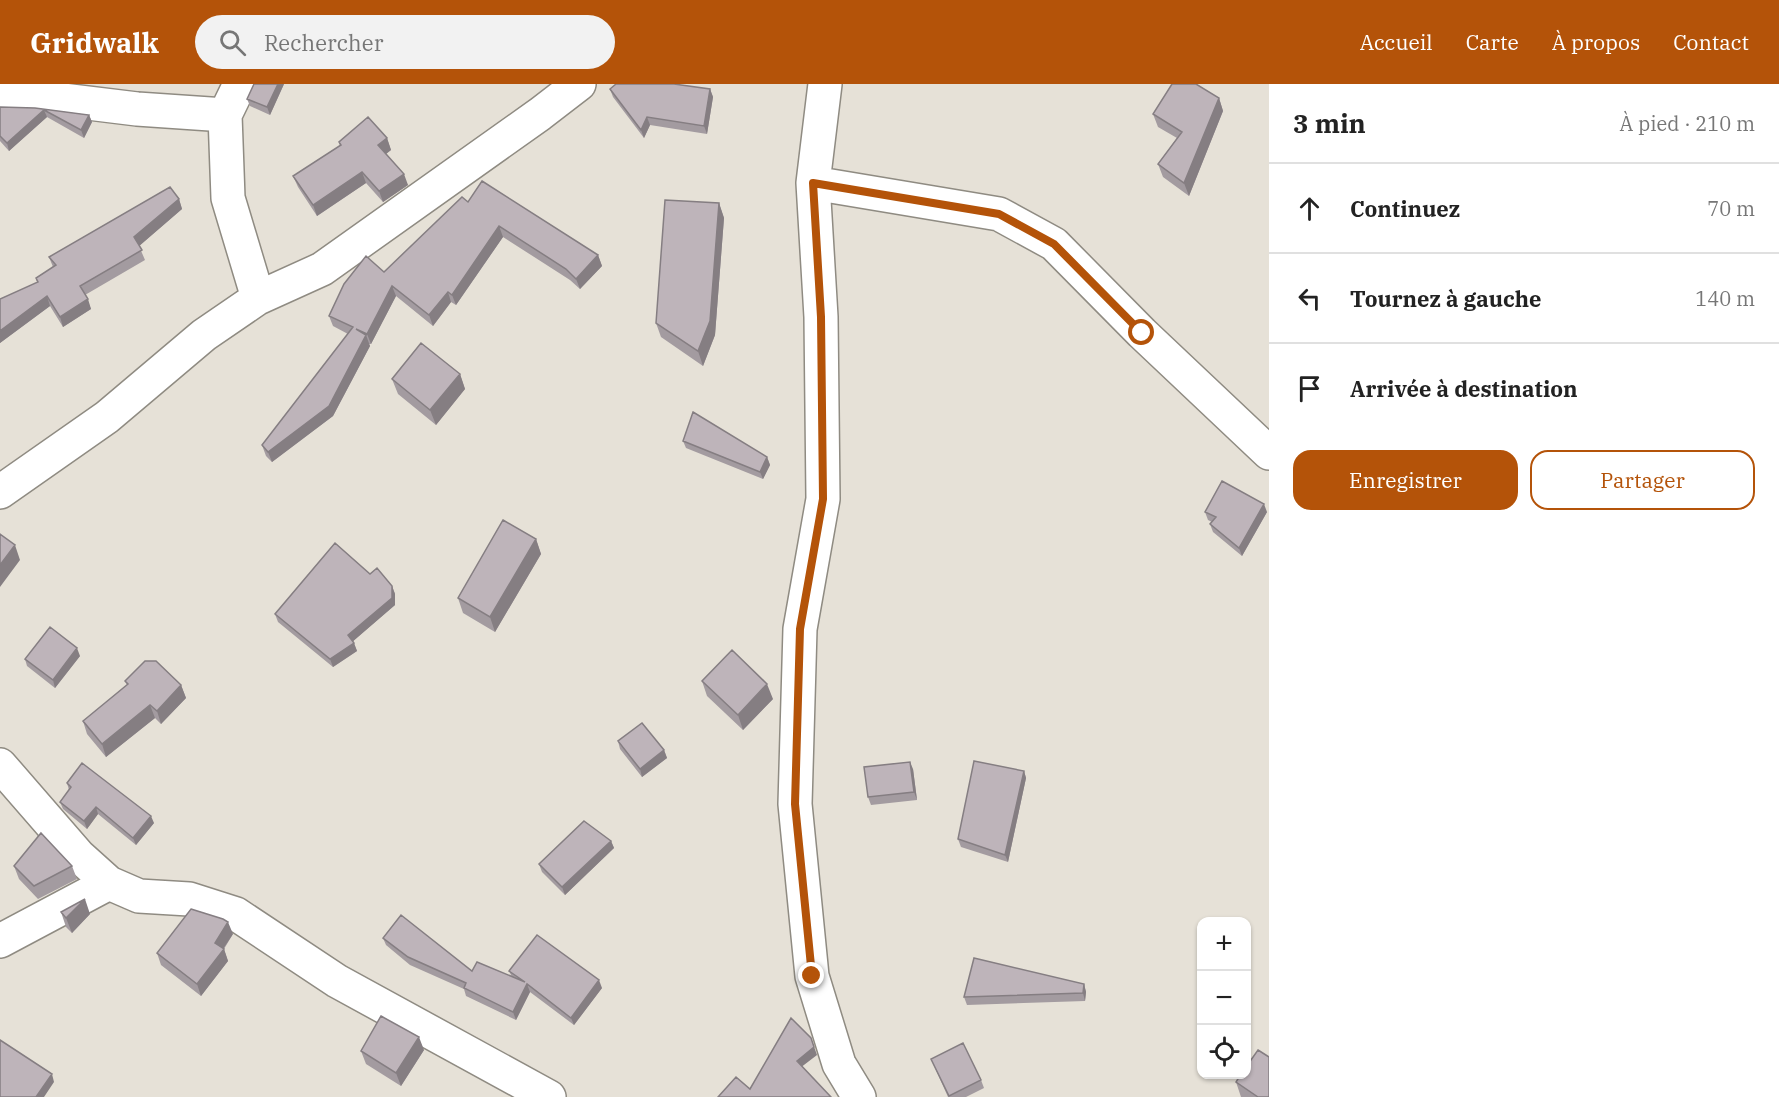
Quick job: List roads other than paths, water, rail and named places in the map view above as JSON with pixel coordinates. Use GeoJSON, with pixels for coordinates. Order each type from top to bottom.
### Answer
{"type":"FeatureCollection","features":[{"type":"Feature","properties":{"kind":"street"},"geometry":{"type":"LineString","coordinates":[[240,84],[225,116],[228,198],[258,298]]}},
{"type":"Feature","properties":{"kind":"street"},"geometry":{"type":"LineString","coordinates":[[0,492],[107,417],[204,336],[258,298],[322,269],[579,84]]}},
{"type":"Feature","properties":{"kind":"street"},"geometry":{"type":"LineString","coordinates":[[825,84],[813,183],[821,317],[823,499],[800,629],[795,804],[812,976],[839,1064],[859,1097]]}},
{"type":"Feature","properties":{"kind":"street"},"geometry":{"type":"LineString","coordinates":[[0,97],[39,97],[137,109],[225,116]]}},
{"type":"Feature","properties":{"kind":"street"},"geometry":{"type":"LineString","coordinates":[[813,183],[999,214],[1054,244],[1142,333],[1269,453]]}},
{"type":"Feature","properties":{"kind":"street"},"geometry":{"type":"LineString","coordinates":[[0,765],[79,856],[109,883],[139,896],[189,899],[236,914],[337,981],[549,1097]]}},
{"type":"Feature","properties":{"kind":"street"},"geometry":{"type":"LineString","coordinates":[[0,941],[109,883]]}}]}
